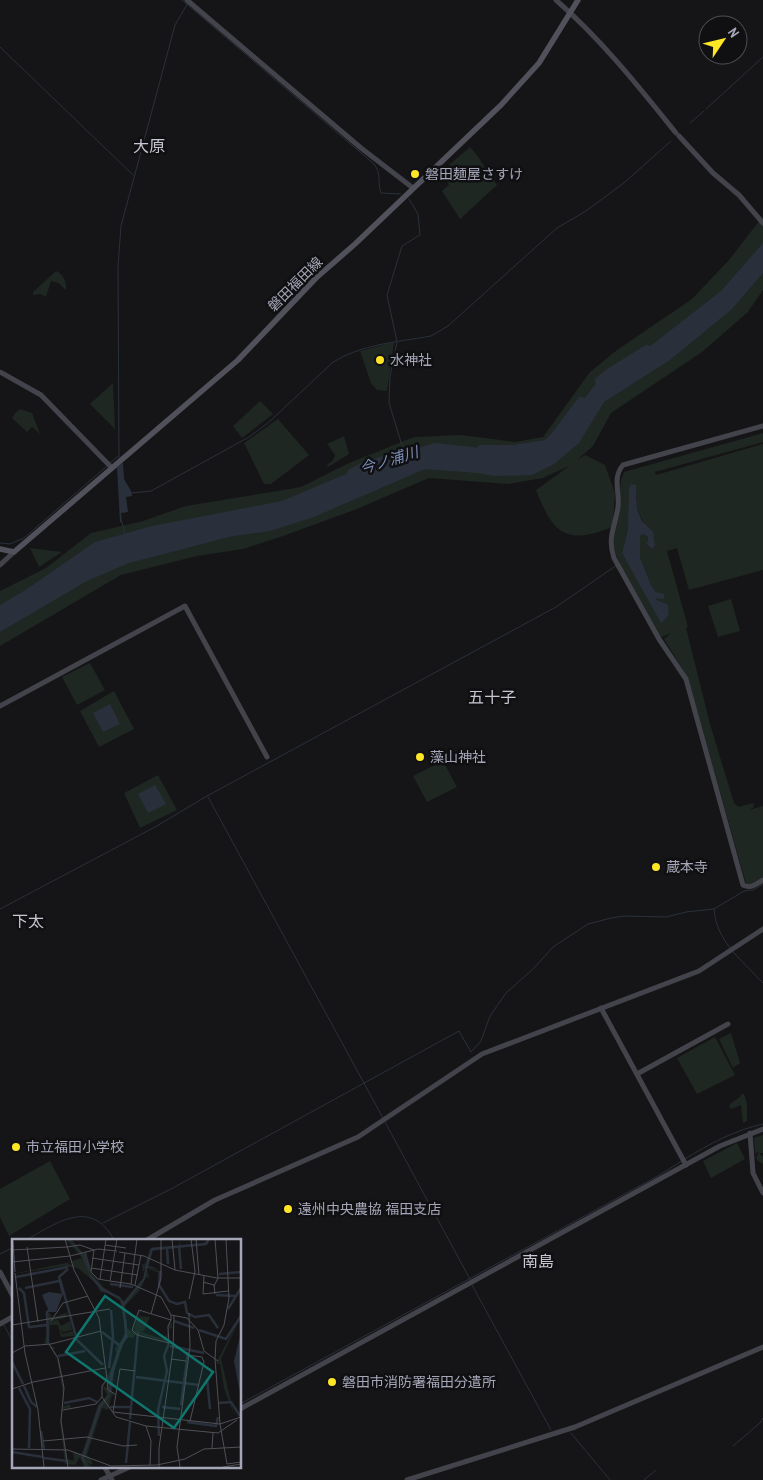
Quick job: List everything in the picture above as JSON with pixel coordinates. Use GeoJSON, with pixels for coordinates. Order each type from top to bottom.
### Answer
{"type":"FeatureCollection","features":[{"type":"Feature","properties":{"kind":"main road","name":"磐田福田線"},"geometry":{"type":"LineString","coordinates":[[14,552],[238,360],[305,289],[517,89],[544,57],[578,0]]}},
{"type":"Feature","properties":{"kind":"main road"},"geometry":{"type":"LineString","coordinates":[[0,550],[14,552]]}},
{"type":"Feature","properties":{"kind":"street"},"geometry":{"type":"LineString","coordinates":[[556,0],[571,13],[629,76],[713,173],[739,196],[763,223]]}},
{"type":"Feature","properties":{"kind":"street"},"geometry":{"type":"LineString","coordinates":[[189,2],[361,148],[413,188]]}},
{"type":"Feature","properties":{"kind":"street"},"geometry":{"type":"LineString","coordinates":[[0,372],[41,395],[112,468]]}},
{"type":"Feature","properties":{"kind":"street"},"geometry":{"type":"LineString","coordinates":[[763,426],[623,465],[616,477],[618,507],[611,534],[611,550],[614,558],[659,639],[686,679],[743,885],[753,886],[763,880]]}},
{"type":"Feature","properties":{"kind":"street"},"geometry":{"type":"LineString","coordinates":[[0,565],[14,552]]}},
{"type":"Feature","properties":{"kind":"street"},"geometry":{"type":"LineString","coordinates":[[0,706],[185,606],[267,756]]}},
{"type":"Feature","properties":{"kind":"street"},"geometry":{"type":"LineString","coordinates":[[149,1239],[215,1200],[358,1138],[482,1054],[699,971],[763,929]]}},
{"type":"Feature","properties":{"kind":"street"},"geometry":{"type":"LineString","coordinates":[[601,1008],[686,1165]]}},
{"type":"Feature","properties":{"kind":"street"},"geometry":{"type":"LineString","coordinates":[[637,1074],[728,1024]]}},
{"type":"Feature","properties":{"kind":"street"},"geometry":{"type":"LineString","coordinates":[[241,1408],[720,1146],[763,1129]]}},
{"type":"Feature","properties":{"kind":"street"},"geometry":{"type":"LineString","coordinates":[[750,1133],[753,1172],[763,1194]]}},
{"type":"Feature","properties":{"kind":"street"},"geometry":{"type":"LineString","coordinates":[[0,1272],[12,1294]]}},
{"type":"Feature","properties":{"kind":"street"},"geometry":{"type":"LineString","coordinates":[[0,1324],[12,1317]]}},
{"type":"Feature","properties":{"kind":"street"},"geometry":{"type":"LineString","coordinates":[[407,1480],[575,1427],[763,1347]]}},
{"type":"Feature","properties":{"kind":"street"},"geometry":{"type":"LineString","coordinates":[[101,1480],[111,1478],[128,1468]]}},
{"type":"Feature","properties":{"kind":"shaded area"},"geometry":{"type":"Polygon","coordinates":[[[470,147],[497,185],[460,219],[442,191],[449,185],[441,172],[470,147]]]}},
{"type":"Feature","properties":{"kind":"shaded area"},"geometry":{"type":"Polygon","coordinates":[[[763,216],[763,290],[748,312],[702,352],[611,413],[593,446],[577,460],[585,455],[605,465],[615,493],[613,523],[618,508],[621,480],[624,472],[763,433],[763,442],[655,472],[656,475],[763,444],[763,570],[689,590],[677,548],[667,551],[688,627],[686,628],[710,724],[734,803],[739,807],[753,803],[754,807],[749,810],[763,806],[763,880],[747,887],[688,678],[664,639],[671,633],[660,638],[622,569],[614,550],[612,527],[596,533],[572,535],[563,532],[555,526],[542,505],[536,490],[569,466],[543,478],[508,484],[429,478],[357,509],[243,549],[197,556],[121,575],[0,646],[0,591],[46,568],[91,533],[143,521],[186,506],[301,487],[349,463],[414,437],[461,435],[515,442],[543,437],[590,372],[617,350],[692,299],[729,260],[763,216]],[[637,493],[622,553],[662,622],[655,600],[656,592],[651,585],[640,557],[640,536],[644,533],[648,537],[647,544],[652,549],[655,546],[637,509],[637,493]]]}},
{"type":"Feature","properties":{"kind":"shaded area"},"geometry":{"type":"Polygon","coordinates":[[[56,271],[64,279],[66,290],[58,283],[51,281],[46,297],[40,294],[33,295],[33,292],[56,271]]]}},
{"type":"Feature","properties":{"kind":"shaded area"},"geometry":{"type":"Polygon","coordinates":[[[394,342],[387,391],[377,390],[371,383],[360,351],[394,342]]]}},
{"type":"Feature","properties":{"kind":"shaded area"},"geometry":{"type":"Polygon","coordinates":[[[113,383],[115,429],[90,404],[113,383]]]}},
{"type":"Feature","properties":{"kind":"shaded area"},"geometry":{"type":"Polygon","coordinates":[[[260,401],[273,414],[242,438],[233,426],[260,401]]]}},
{"type":"Feature","properties":{"kind":"shaded area"},"geometry":{"type":"Polygon","coordinates":[[[20,409],[32,413],[40,434],[32,427],[27,432],[12,418],[20,409]]]}},
{"type":"Feature","properties":{"kind":"shaded area"},"geometry":{"type":"Polygon","coordinates":[[[278,419],[309,455],[271,484],[264,484],[244,443],[278,419]]]}},
{"type":"Feature","properties":{"kind":"shaded area"},"geometry":{"type":"Polygon","coordinates":[[[344,436],[349,454],[328,467],[327,465],[333,460],[335,455],[327,444],[344,436]]]}},
{"type":"Feature","properties":{"kind":"shaded area"},"geometry":{"type":"Polygon","coordinates":[[[30,548],[62,552],[39,567],[30,548]]]}},
{"type":"Feature","properties":{"kind":"shaded area"},"geometry":{"type":"Polygon","coordinates":[[[731,599],[740,631],[718,637],[708,606],[731,599]]]}},
{"type":"Feature","properties":{"kind":"shaded area"},"geometry":{"type":"Polygon","coordinates":[[[90,663],[105,690],[77,705],[62,677],[90,663]]]}},
{"type":"Feature","properties":{"kind":"shaded area"},"geometry":{"type":"Polygon","coordinates":[[[114,691],[134,729],[99,747],[80,711],[114,691]]]}},
{"type":"Feature","properties":{"kind":"shaded area"},"geometry":{"type":"Polygon","coordinates":[[[443,761],[457,787],[427,802],[413,776],[443,761]]]}},
{"type":"Feature","properties":{"kind":"shaded area"},"geometry":{"type":"Polygon","coordinates":[[[158,775],[177,810],[140,828],[124,793],[158,775]]]}},
{"type":"Feature","properties":{"kind":"shaded area"},"geometry":{"type":"Polygon","coordinates":[[[731,1033],[740,1063],[733,1068],[719,1039],[731,1033]]]}},
{"type":"Feature","properties":{"kind":"shaded area"},"geometry":{"type":"Polygon","coordinates":[[[715,1037],[735,1075],[697,1094],[677,1058],[715,1037]]]}},
{"type":"Feature","properties":{"kind":"shaded area"},"geometry":{"type":"Polygon","coordinates":[[[744,1094],[747,1104],[747,1121],[743,1123],[741,1105],[731,1109],[729,1107],[744,1094]]]}},
{"type":"Feature","properties":{"kind":"shaded area"},"geometry":{"type":"Polygon","coordinates":[[[763,1135],[763,1153],[759,1153],[763,1157],[763,1164],[756,1158],[759,1152],[755,1154],[754,1138],[763,1135]]]}},
{"type":"Feature","properties":{"kind":"shaded area"},"geometry":{"type":"Polygon","coordinates":[[[737,1143],[745,1159],[711,1178],[703,1161],[737,1143]]]}},
{"type":"Feature","properties":{"kind":"shaded area"},"geometry":{"type":"Polygon","coordinates":[[[50,1161],[70,1199],[9,1236],[0,1217],[0,1189],[50,1161]]]}},
{"type":"Feature","properties":{"kind":"water"},"geometry":{"type":"Polygon","coordinates":[[[763,243],[763,273],[732,309],[670,360],[604,402],[579,443],[554,464],[532,475],[495,476],[425,469],[314,517],[270,531],[233,536],[129,563],[87,581],[0,632],[0,605],[27,589],[95,542],[152,526],[282,501],[370,464],[434,443],[490,449],[513,449],[545,444],[554,437],[599,380],[653,344],[721,291],[763,243]]]}},
{"type":"Feature","properties":{"kind":"water"},"geometry":{"type":"Polygon","coordinates":[[[123,463],[124,479],[132,496],[126,497],[128,512],[121,513],[122,523],[120,522],[117,467],[123,463]]]}},
{"type":"Feature","properties":{"kind":"water"},"geometry":{"type":"Polygon","coordinates":[[[631,484],[636,485],[637,509],[642,521],[653,532],[655,546],[652,549],[647,544],[648,537],[644,534],[640,536],[640,557],[651,585],[656,592],[664,594],[664,599],[657,598],[656,600],[667,604],[668,607],[668,615],[661,623],[622,553],[628,529],[629,489],[631,484]]]}},
{"type":"Feature","properties":{"kind":"water"},"geometry":{"type":"Polygon","coordinates":[[[110,704],[120,724],[103,732],[93,713],[110,704]]]}},
{"type":"Feature","properties":{"kind":"water"},"geometry":{"type":"Polygon","coordinates":[[[155,785],[166,804],[148,813],[138,794],[155,785]]]}},
{"type":"Feature","properties":{"kind":"waterway"},"geometry":{"type":"LineString","coordinates":[[182,0],[374,164],[379,175],[381,193],[401,194]]}},
{"type":"Feature","properties":{"kind":"waterway"},"geometry":{"type":"LineString","coordinates":[[119,458],[118,266],[121,226],[175,25],[188,3]]}},
{"type":"Feature","properties":{"kind":"waterway"},"geometry":{"type":"LineString","coordinates":[[0,47],[133,175]]}},
{"type":"Feature","properties":{"kind":"waterway"},"geometry":{"type":"LineString","coordinates":[[706,109],[763,57]]}},
{"type":"Feature","properties":{"kind":"waterway"},"geometry":{"type":"LineString","coordinates":[[690,123],[704,111]]}},
{"type":"Feature","properties":{"kind":"waterway"},"geometry":{"type":"LineString","coordinates":[[131,493],[151,491],[249,437],[268,423],[332,363],[343,357],[367,348],[431,336],[448,326],[557,228],[586,211],[625,182],[671,141]]}},
{"type":"Feature","properties":{"kind":"waterway"},"geometry":{"type":"LineString","coordinates":[[404,452],[389,403],[390,376],[397,342],[387,295],[402,246],[420,235],[418,214],[409,199]]}},
{"type":"Feature","properties":{"kind":"waterway","name":"今ノ浦川"},"geometry":{"type":"LineString","coordinates":[[599,381],[647,349]]}},
{"type":"Feature","properties":{"kind":"waterway","name":"今ノ浦川"},"geometry":{"type":"LineString","coordinates":[[481,449],[513,449],[546,444],[554,437],[581,401]]}},
{"type":"Feature","properties":{"kind":"waterway","name":"今ノ浦川"},"geometry":{"type":"LineString","coordinates":[[351,473],[362,467],[408,452]]}},
{"type":"Feature","properties":{"kind":"waterway"},"geometry":{"type":"LineString","coordinates":[[110,463],[118,456]]}},
{"type":"Feature","properties":{"kind":"waterway"},"geometry":{"type":"LineString","coordinates":[[0,543],[10,544],[24,538],[107,466]]}},
{"type":"Feature","properties":{"kind":"waterway"},"geometry":{"type":"LineString","coordinates":[[122,522],[125,535]]}},
{"type":"Feature","properties":{"kind":"waterway"},"geometry":{"type":"LineString","coordinates":[[0,909],[155,827],[207,796],[556,607],[617,565]]}},
{"type":"Feature","properties":{"kind":"waterway"},"geometry":{"type":"LineString","coordinates":[[208,797],[383,1118]]}},
{"type":"Feature","properties":{"kind":"waterway"},"geometry":{"type":"LineString","coordinates":[[103,1223],[171,1189],[459,1031],[471,1052],[481,1041],[490,1016],[506,993],[533,969],[553,947],[588,924],[624,916],[666,917],[686,912],[714,909],[744,891],[753,890],[763,884]]}},
{"type":"Feature","properties":{"kind":"waterway"},"geometry":{"type":"LineString","coordinates":[[714,909],[719,930],[730,948]]}},
{"type":"Feature","properties":{"kind":"waterway"},"geometry":{"type":"LineString","coordinates":[[732,951],[763,983]]}},
{"type":"Feature","properties":{"kind":"waterway"},"geometry":{"type":"LineString","coordinates":[[385,1122],[471,1281]]}},
{"type":"Feature","properties":{"kind":"waterway"},"geometry":{"type":"LineString","coordinates":[[685,1159],[722,1138],[763,1124]]}},
{"type":"Feature","properties":{"kind":"waterway"},"geometry":{"type":"LineString","coordinates":[[241,1403],[682,1161]]}},
{"type":"Feature","properties":{"kind":"waterway"},"geometry":{"type":"LineString","coordinates":[[28,1239],[61,1221],[84,1217],[95,1219],[105,1227],[113,1239]]}},
{"type":"Feature","properties":{"kind":"waterway"},"geometry":{"type":"LineString","coordinates":[[0,1254],[12,1248]]}},
{"type":"Feature","properties":{"kind":"waterway"},"geometry":{"type":"LineString","coordinates":[[472,1285],[551,1430]]}},
{"type":"Feature","properties":{"kind":"waterway"},"geometry":{"type":"LineString","coordinates":[[4,1325],[12,1340]]}},
{"type":"Feature","properties":{"kind":"waterway"},"geometry":{"type":"LineString","coordinates":[[733,1446],[760,1423],[763,1418]]}},
{"type":"Feature","properties":{"kind":"waterway"},"geometry":{"type":"LineString","coordinates":[[571,1433],[610,1480]]}},
{"type":"Feature","properties":{"kind":"waterway"},"geometry":{"type":"LineString","coordinates":[[644,1480],[656,1470]]}},
{"type":"Feature","properties":{"kind":"place","name":"磐田麺屋さすけ"},"geometry":{"type":"Point","coordinates":[415,174]}},
{"type":"Feature","properties":{"kind":"place","name":"水神社"},"geometry":{"type":"Point","coordinates":[380,360]}},
{"type":"Feature","properties":{"kind":"place","name":"藻山神社"},"geometry":{"type":"Point","coordinates":[420,757]}},
{"type":"Feature","properties":{"kind":"place","name":"蔵本寺"},"geometry":{"type":"Point","coordinates":[656,867]}},
{"type":"Feature","properties":{"kind":"place","name":"市立福田小学校"},"geometry":{"type":"Point","coordinates":[16,1147]}},
{"type":"Feature","properties":{"kind":"place","name":"遠州中央農協 福田支店"},"geometry":{"type":"Point","coordinates":[288,1209]}},
{"type":"Feature","properties":{"kind":"place","name":"磐田市消防署福田分遣所"},"geometry":{"type":"Point","coordinates":[332,1382]}},
{"type":"Feature","properties":{"kind":"district","name":"大原"},"geometry":{"type":"Point","coordinates":[149,146]}},
{"type":"Feature","properties":{"kind":"district","name":"五十子"},"geometry":{"type":"Point","coordinates":[492,697]}},
{"type":"Feature","properties":{"kind":"district","name":"下太"},"geometry":{"type":"Point","coordinates":[28,921]}},
{"type":"Feature","properties":{"kind":"district","name":"南島"},"geometry":{"type":"Point","coordinates":[538,1261]}}]}
